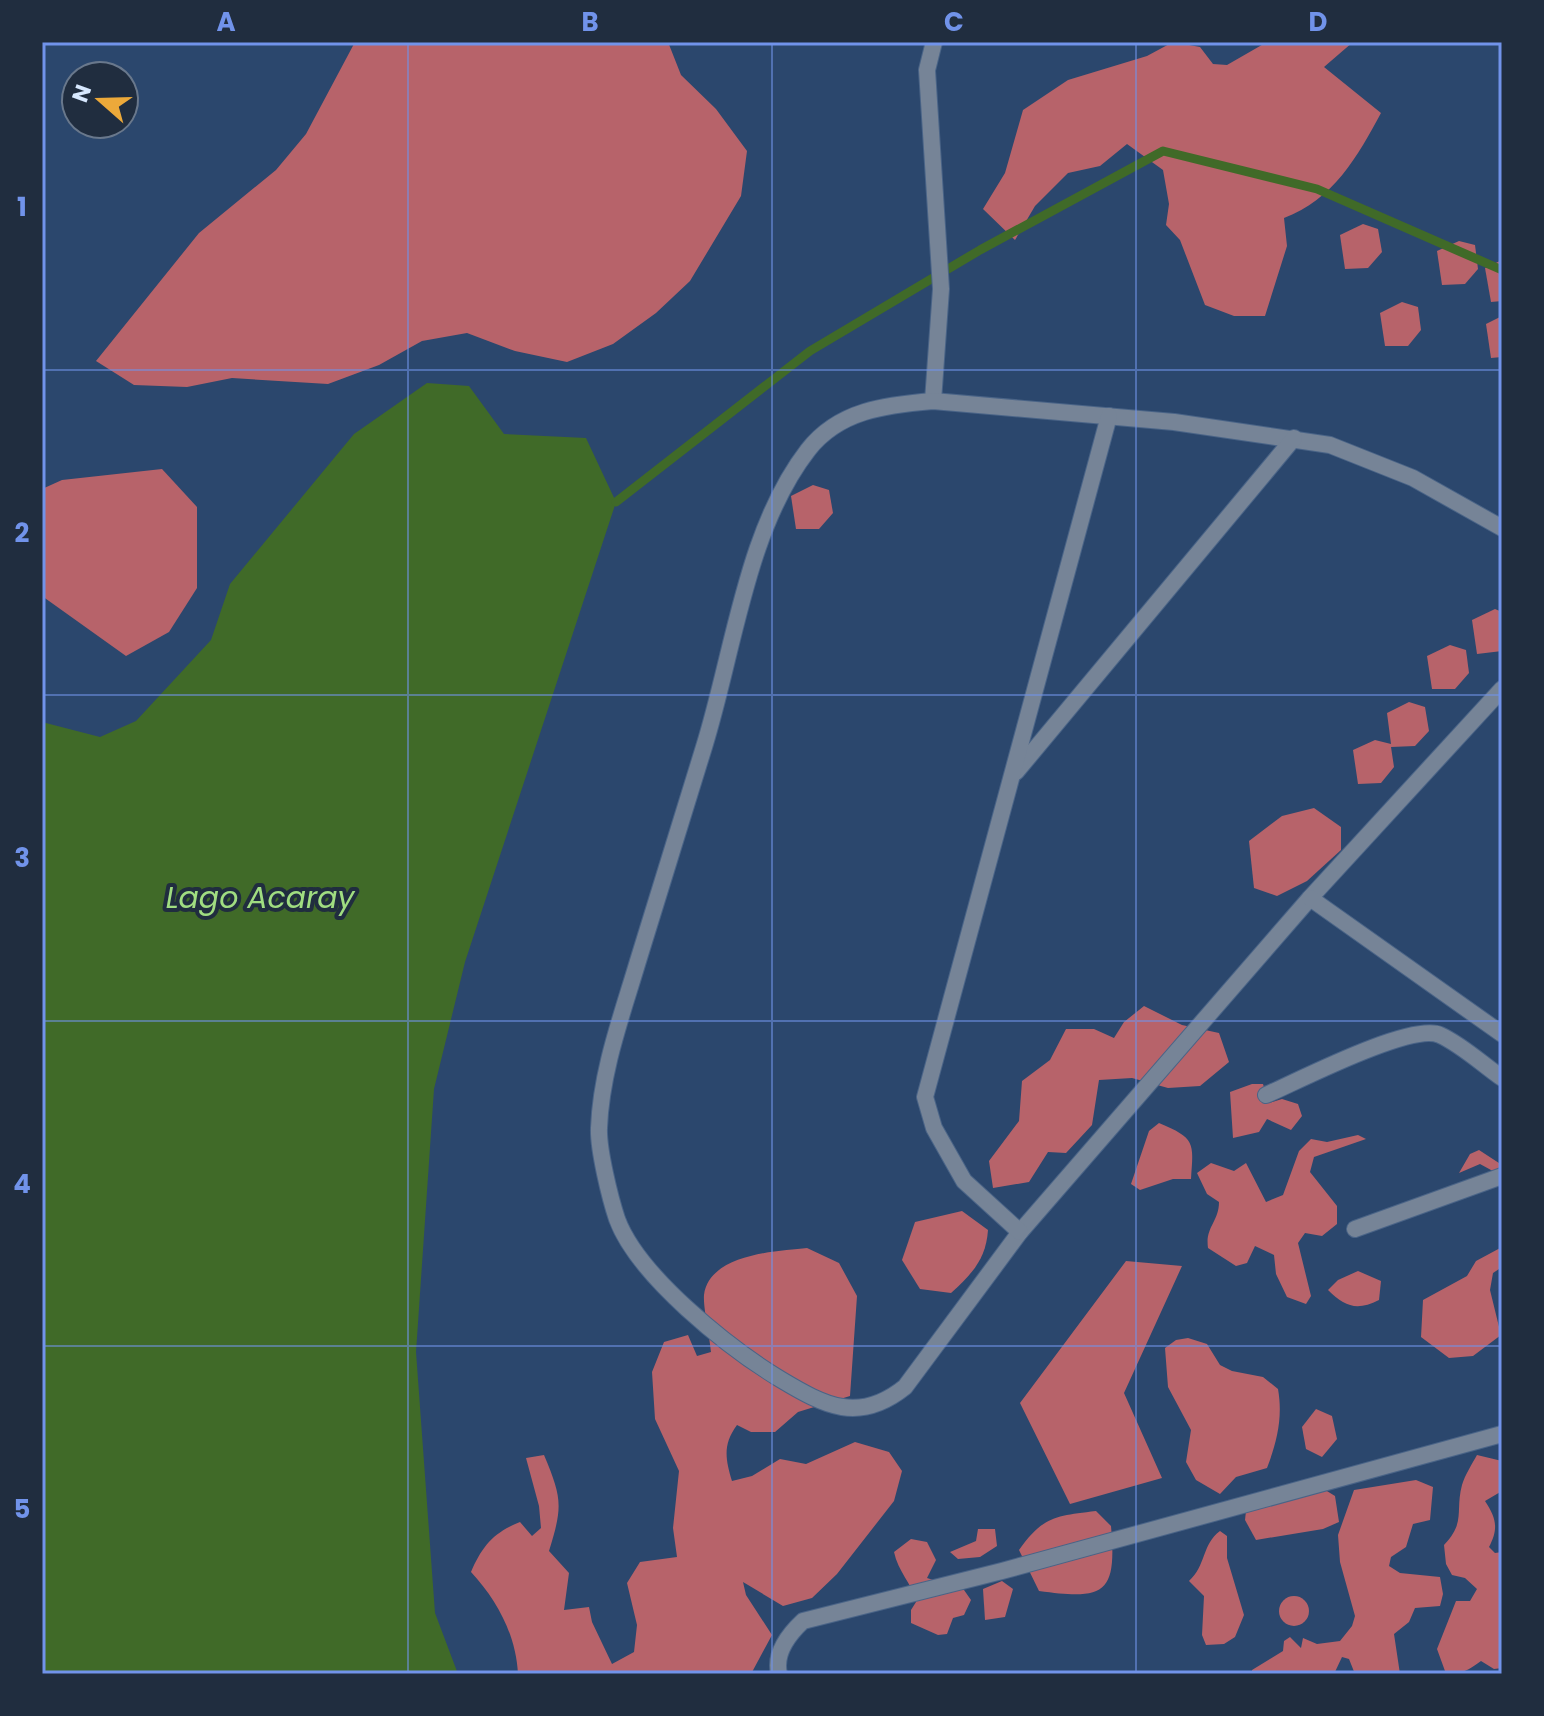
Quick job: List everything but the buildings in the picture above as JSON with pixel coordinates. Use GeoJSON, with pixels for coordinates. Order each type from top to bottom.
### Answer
{"type":"FeatureCollection","features":[{"type":"Feature","properties":{"kind":"street"},"geometry":{"type":"LineString","coordinates":[[933,401],[941,289],[927,70],[934,42]]}},
{"type":"Feature","properties":{"kind":"street"},"geometry":{"type":"LineString","coordinates":[[1502,528],[1413,478],[1330,445],[1294,438],[1109,416],[933,401],[894,404],[848,416],[810,448],[774,504],[742,603],[714,716],[609,1056],[599,1130],[617,1220],[667,1290],[749,1360],[817,1401],[858,1409],[884,1404],[905,1387],[1020,1232],[1310,898],[1502,689]]}},
{"type":"Feature","properties":{"kind":"street"},"geometry":{"type":"LineString","coordinates":[[1020,1232],[964,1181],[934,1128],[925,1097],[1109,416]]}},
{"type":"Feature","properties":{"kind":"street"},"geometry":{"type":"LineString","coordinates":[[1012,777],[1294,438]]}},
{"type":"Feature","properties":{"kind":"street"},"geometry":{"type":"LineString","coordinates":[[1310,898],[1502,1034]]}},
{"type":"Feature","properties":{"kind":"street"},"geometry":{"type":"LineString","coordinates":[[1266,1095],[1381,1045],[1420,1033],[1438,1034],[1502,1078]]}},
{"type":"Feature","properties":{"kind":"street"},"geometry":{"type":"LineString","coordinates":[[1355,1229],[1502,1176]]}},
{"type":"Feature","properties":{"kind":"street"},"geometry":{"type":"LineString","coordinates":[[779,1674],[780,1652],[789,1634],[803,1621],[1017,1567],[1502,1434]]}},
{"type":"Feature","properties":{"kind":"shaded area"},"geometry":{"type":"Polygon","coordinates":[[[355,42],[668,42],[681,75],[716,109],[747,151],[741,196],[690,281],[656,313],[613,344],[567,362],[515,351],[467,333],[422,341],[379,365],[328,384],[232,378],[187,387],[134,385],[96,361],[199,233],[276,170],[306,134],[355,42]]]}},
{"type":"Feature","properties":{"kind":"shaded area"},"geometry":{"type":"Polygon","coordinates":[[[1173,42],[1200,47],[1213,64],[1227,65],[1267,42],[1353,42],[1324,67],[1381,113],[1353,160],[1330,188],[1317,200],[1284,218],[1287,246],[1265,316],[1234,316],[1205,305],[1180,240],[1166,225],[1169,204],[1163,170],[1127,144],[1100,166],[1068,173],[1035,206],[1015,240],[983,209],[1005,173],[1023,110],[1068,80],[1147,56],[1173,42]]]}},
{"type":"Feature","properties":{"kind":"shaded area"},"geometry":{"type":"Polygon","coordinates":[[[1363,224],[1378,229],[1382,252],[1368,268],[1345,269],[1340,235],[1363,224]]]}},
{"type":"Feature","properties":{"kind":"shaded area"},"geometry":{"type":"Polygon","coordinates":[[[1459,241],[1475,245],[1478,269],[1465,284],[1442,285],[1437,251],[1459,241]]]}},
{"type":"Feature","properties":{"kind":"shaded area"},"geometry":{"type":"Polygon","coordinates":[[[1502,260],[1502,301],[1491,302],[1485,268],[1502,260]]]}},
{"type":"Feature","properties":{"kind":"shaded area"},"geometry":{"type":"Polygon","coordinates":[[[1402,302],[1418,307],[1421,330],[1408,346],[1385,346],[1380,313],[1402,302]]]}},
{"type":"Feature","properties":{"kind":"shaded area"},"geometry":{"type":"Polygon","coordinates":[[[1502,316],[1502,357],[1491,358],[1486,324],[1502,316]]]}},
{"type":"Feature","properties":{"kind":"shaded area"},"geometry":{"type":"Polygon","coordinates":[[[162,469],[197,507],[197,588],[169,632],[126,656],[42,596],[42,489],[62,480],[162,469]]]}},
{"type":"Feature","properties":{"kind":"shaded area"},"geometry":{"type":"Polygon","coordinates":[[[813,485],[829,490],[833,513],[819,529],[796,529],[791,496],[813,485]]]}},
{"type":"Feature","properties":{"kind":"shaded area"},"geometry":{"type":"Polygon","coordinates":[[[1495,609],[1502,612],[1502,651],[1477,654],[1472,620],[1495,609]]]}},
{"type":"Feature","properties":{"kind":"shaded area"},"geometry":{"type":"Polygon","coordinates":[[[1450,645],[1466,650],[1469,673],[1455,689],[1432,689],[1427,656],[1450,645]]]}},
{"type":"Feature","properties":{"kind":"shaded area"},"geometry":{"type":"Polygon","coordinates":[[[1409,702],[1425,707],[1429,731],[1415,746],[1391,747],[1394,767],[1381,783],[1358,784],[1353,750],[1375,740],[1391,744],[1387,713],[1409,702]]]}},
{"type":"Feature","properties":{"kind":"shaded area"},"geometry":{"type":"Polygon","coordinates":[[[1314,808],[1341,827],[1341,850],[1307,881],[1277,896],[1254,888],[1249,841],[1282,816],[1314,808]]]}},
{"type":"Feature","properties":{"kind":"shaded area"},"geometry":{"type":"Polygon","coordinates":[[[1144,1006],[1182,1025],[1219,1033],[1229,1062],[1200,1086],[1168,1088],[1132,1078],[1099,1080],[1092,1125],[1066,1153],[1048,1152],[1029,1182],[993,1188],[989,1161],[1019,1121],[1022,1081],[1050,1060],[1066,1029],[1094,1029],[1114,1038],[1124,1022],[1144,1006]]]}},
{"type":"Feature","properties":{"kind":"shaded area"},"geometry":{"type":"Polygon","coordinates":[[[1252,1084],[1263,1084],[1269,1103],[1282,1099],[1298,1104],[1302,1116],[1291,1130],[1267,1119],[1259,1132],[1233,1138],[1230,1092],[1252,1084]]]}},
{"type":"Feature","properties":{"kind":"shaded area"},"geometry":{"type":"Polygon","coordinates":[[[1159,1123],[1180,1133],[1190,1143],[1191,1179],[1173,1179],[1140,1190],[1131,1184],[1149,1131],[1159,1123]]]}},
{"type":"Feature","properties":{"kind":"shaded area"},"geometry":{"type":"Polygon","coordinates":[[[1358,1135],[1366,1139],[1314,1157],[1310,1172],[1337,1206],[1337,1224],[1322,1236],[1305,1233],[1298,1243],[1311,1296],[1306,1304],[1287,1297],[1276,1274],[1274,1255],[1255,1246],[1247,1263],[1236,1266],[1208,1248],[1208,1235],[1219,1202],[1207,1194],[1197,1173],[1211,1163],[1234,1171],[1246,1163],[1266,1202],[1283,1195],[1299,1151],[1311,1139],[1327,1142],[1358,1135]]]}},
{"type":"Feature","properties":{"kind":"shaded area"},"geometry":{"type":"Polygon","coordinates":[[[1479,1150],[1502,1165],[1502,1176],[1480,1164],[1459,1173],[1470,1154],[1479,1150]]]}},
{"type":"Feature","properties":{"kind":"shaded area"},"geometry":{"type":"Polygon","coordinates":[[[962,1211],[988,1230],[981,1258],[951,1293],[920,1289],[902,1260],[915,1222],[962,1211]]]}},
{"type":"Feature","properties":{"kind":"shaded area"},"geometry":{"type":"Polygon","coordinates":[[[1502,1247],[1502,1267],[1493,1273],[1490,1290],[1501,1335],[1473,1356],[1449,1358],[1421,1337],[1423,1300],[1467,1276],[1476,1261],[1502,1247]]]}},
{"type":"Feature","properties":{"kind":"shaded area"},"geometry":{"type":"Polygon","coordinates":[[[807,1248],[839,1263],[857,1296],[850,1396],[798,1412],[775,1432],[751,1432],[737,1425],[729,1439],[727,1452],[732,1481],[752,1476],[780,1459],[806,1464],[855,1442],[889,1452],[902,1471],[894,1501],[837,1574],[812,1598],[783,1606],[743,1582],[746,1595],[772,1635],[751,1674],[518,1674],[504,1619],[471,1572],[484,1547],[503,1530],[520,1522],[532,1536],[541,1528],[539,1506],[526,1458],[544,1455],[557,1492],[557,1523],[549,1551],[569,1573],[564,1610],[589,1607],[592,1622],[612,1664],[634,1652],[637,1625],[627,1583],[640,1562],[677,1557],[673,1528],[679,1471],[655,1419],[652,1372],[664,1342],[688,1335],[697,1356],[711,1352],[704,1295],[709,1281],[718,1271],[746,1257],[807,1248]]]}},
{"type":"Feature","properties":{"kind":"shaded area"},"geometry":{"type":"Polygon","coordinates":[[[1126,1261],[1182,1266],[1124,1393],[1162,1478],[1070,1504],[1020,1403],[1126,1261]]]}},
{"type":"Feature","properties":{"kind":"shaded area"},"geometry":{"type":"Polygon","coordinates":[[[1358,1271],[1381,1281],[1379,1300],[1352,1306],[1328,1290],[1338,1280],[1358,1271]]]}},
{"type":"Feature","properties":{"kind":"shaded area"},"geometry":{"type":"Polygon","coordinates":[[[1188,1338],[1207,1344],[1220,1365],[1232,1371],[1263,1377],[1278,1389],[1278,1429],[1267,1468],[1236,1477],[1220,1494],[1196,1480],[1186,1462],[1191,1430],[1168,1387],[1165,1348],[1176,1340],[1188,1338]]]}},
{"type":"Feature","properties":{"kind":"shaded area"},"geometry":{"type":"Polygon","coordinates":[[[1316,1409],[1332,1416],[1337,1439],[1322,1457],[1306,1449],[1302,1427],[1316,1409]]]}},
{"type":"Feature","properties":{"kind":"shaded area"},"geometry":{"type":"Polygon","coordinates":[[[1477,1455],[1502,1461],[1502,1491],[1485,1501],[1495,1523],[1489,1547],[1495,1553],[1502,1552],[1502,1668],[1494,1669],[1481,1661],[1456,1673],[1445,1671],[1437,1649],[1456,1601],[1470,1601],[1477,1589],[1465,1578],[1452,1575],[1446,1564],[1444,1545],[1458,1523],[1462,1485],[1477,1455]]]}},
{"type":"Feature","properties":{"kind":"shaded area"},"geometry":{"type":"Polygon","coordinates":[[[1309,1480],[1335,1496],[1339,1522],[1323,1529],[1256,1540],[1245,1520],[1246,1511],[1309,1480]]]}},
{"type":"Feature","properties":{"kind":"shaded area"},"geometry":{"type":"Polygon","coordinates":[[[1416,1480],[1433,1487],[1430,1520],[1413,1524],[1406,1547],[1391,1557],[1389,1566],[1400,1573],[1440,1577],[1443,1594],[1440,1606],[1415,1608],[1409,1622],[1394,1634],[1400,1674],[1355,1674],[1349,1659],[1342,1657],[1334,1674],[1252,1674],[1252,1670],[1283,1651],[1284,1641],[1290,1637],[1301,1648],[1303,1638],[1317,1644],[1340,1641],[1352,1626],[1355,1616],[1340,1562],[1338,1535],[1354,1490],[1416,1480]]]}},
{"type":"Feature","properties":{"kind":"shaded area"},"geometry":{"type":"Polygon","coordinates":[[[1096,1511],[1111,1526],[1112,1566],[1108,1579],[1102,1587],[1092,1592],[1061,1594],[1039,1591],[1019,1550],[1043,1524],[1070,1514],[1096,1511]]]}},
{"type":"Feature","properties":{"kind":"shaded area"},"geometry":{"type":"Polygon","coordinates":[[[978,1529],[995,1529],[997,1546],[980,1557],[958,1559],[950,1552],[976,1541],[978,1529]]]}},
{"type":"Feature","properties":{"kind":"shaded area"},"geometry":{"type":"Polygon","coordinates":[[[1220,1531],[1227,1536],[1227,1558],[1244,1615],[1235,1637],[1224,1644],[1206,1645],[1202,1635],[1204,1596],[1189,1581],[1210,1542],[1220,1531]]]}},
{"type":"Feature","properties":{"kind":"shaded area"},"geometry":{"type":"Polygon","coordinates":[[[911,1539],[927,1542],[936,1560],[927,1578],[964,1590],[971,1600],[964,1615],[953,1618],[947,1634],[938,1635],[911,1623],[911,1610],[916,1602],[894,1552],[911,1539]]]}},
{"type":"Feature","properties":{"kind":"shaded area"},"geometry":{"type":"Polygon","coordinates":[[[1002,1581],[1013,1589],[1005,1617],[985,1620],[983,1589],[1002,1581]]]}},
{"type":"Feature","properties":{"kind":"shaded area"},"geometry":{"type":"Polygon","coordinates":[[[1294,1596],[1305,1600],[1309,1611],[1305,1622],[1294,1626],[1283,1622],[1279,1611],[1283,1600],[1294,1596]]]}},
{"type":"Feature","properties":{"kind":"water","name":"Lago Acaray"},"geometry":{"type":"Polygon","coordinates":[[[427,383],[469,386],[504,434],[586,438],[616,502],[465,962],[434,1089],[416,1352],[435,1613],[458,1674],[42,1674],[42,722],[100,737],[136,721],[211,640],[230,584],[354,434],[427,383]]]}},
{"type":"Feature","properties":{"kind":"waterway"},"geometry":{"type":"LineString","coordinates":[[616,502],[810,351],[980,250],[1163,151],[1317,189],[1502,270]]}}]}
